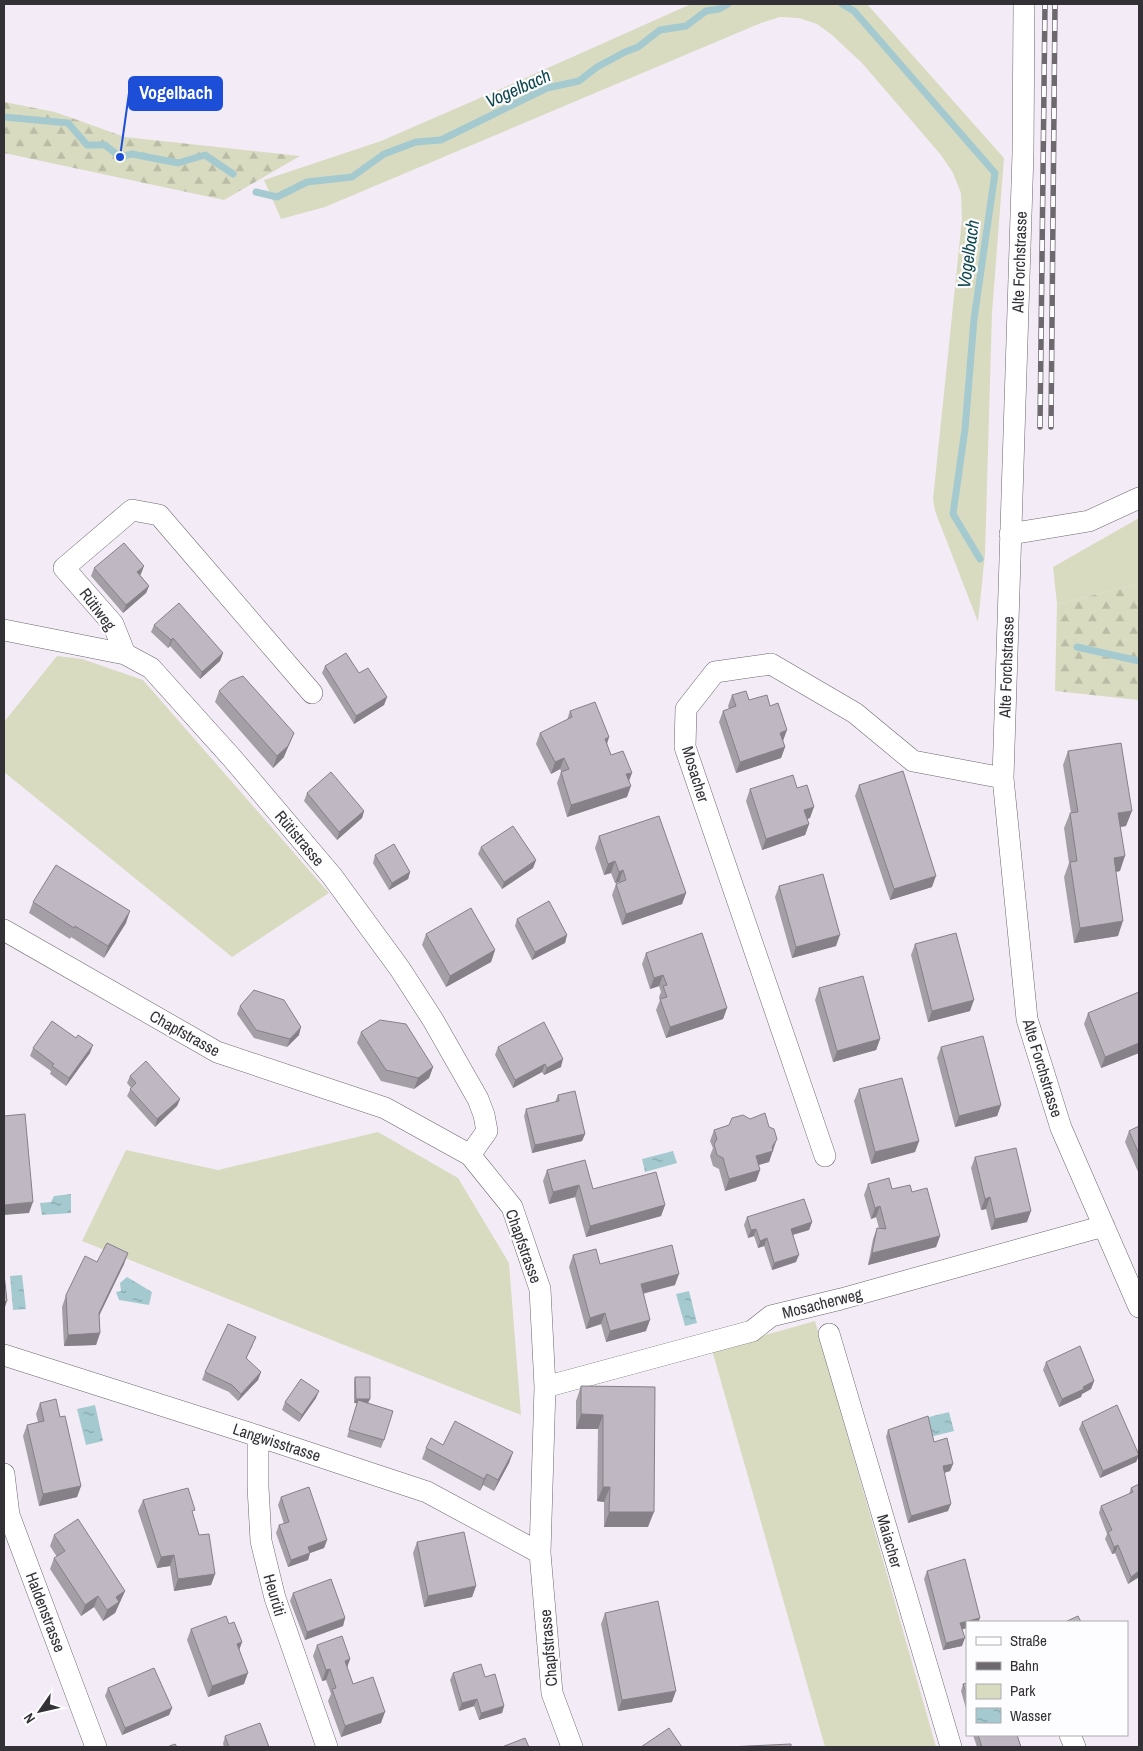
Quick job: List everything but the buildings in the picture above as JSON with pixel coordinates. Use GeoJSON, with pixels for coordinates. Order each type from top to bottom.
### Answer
{"type":"FeatureCollection","features":[{"type":"Feature","properties":{"kind":"street","name":"Alte Forchstrasse"},"geometry":{"type":"LineString","coordinates":[[1024,4],[1022,153],[1002,778],[1027,1019],[1061,1128],[1139,1307]]}},
{"type":"Feature","properties":{"kind":"street"},"geometry":{"type":"LineString","coordinates":[[1010,534],[1089,521],[1139,498]]}},
{"type":"Feature","properties":{"kind":"street","name":"Rütiweg"},"geometry":{"type":"LineString","coordinates":[[125,654],[113,624],[64,568],[132,510],[159,515],[312,692]]}},
{"type":"Feature","properties":{"kind":"street","name":"Rütistrasse"},"geometry":{"type":"LineString","coordinates":[[4,630],[125,654],[151,668],[232,758],[332,876],[400,969],[433,1020],[478,1099],[484,1115],[486,1131],[470,1155]]}},
{"type":"Feature","properties":{"kind":"street","name":"Mosacher"},"geometry":{"type":"LineString","coordinates":[[825,1156],[685,747],[686,709],[714,672],[771,664],[855,713],[913,761],[1002,778]]}},
{"type":"Feature","properties":{"kind":"street","name":"Chapfstrasse"},"geometry":{"type":"LineString","coordinates":[[4,930],[217,1052],[385,1108],[470,1155],[512,1208],[540,1289],[545,1387],[540,1552],[552,1693],[572,1747]]}},
{"type":"Feature","properties":{"kind":"street","name":"Mosacherweg"},"geometry":{"type":"LineString","coordinates":[[545,1387],[752,1331],[770,1316],[840,1299],[1104,1226]]}},
{"type":"Feature","properties":{"kind":"street","name":"Maiacher"},"geometry":{"type":"LineString","coordinates":[[829,1334],[951,1747]]}},
{"type":"Feature","properties":{"kind":"street","name":"Langwisstrasse"},"geometry":{"type":"LineString","coordinates":[[4,1355],[427,1492],[540,1552]]}},
{"type":"Feature","properties":{"kind":"street","name":"Heurüti"},"geometry":{"type":"LineString","coordinates":[[258,1436],[261,1541],[275,1598],[327,1747]]}},
{"type":"Feature","properties":{"kind":"street","name":"Haldenstrasse"},"geometry":{"type":"LineString","coordinates":[[4,1474],[10,1515],[96,1747]]}},
{"type":"Feature","properties":{"kind":"green space"},"geometry":{"type":"Polygon","coordinates":[[[691,4],[867,4],[1004,158],[992,313],[985,554],[978,622],[935,511],[933,499],[962,219],[961,193],[953,173],[941,155],[862,63],[832,35],[817,24],[799,18],[780,17],[761,23],[325,207],[281,219],[264,180],[381,141],[691,4]]]}},
{"type":"Feature","properties":{"kind":"green space"},"geometry":{"type":"Polygon","coordinates":[[[4,102],[55,112],[125,137],[300,156],[224,200],[4,153],[4,102]]]}},
{"type":"Feature","properties":{"kind":"green space"},"geometry":{"type":"Polygon","coordinates":[[[1139,518],[1139,584],[1057,604],[1053,567],[1139,518]]]}},
{"type":"Feature","properties":{"kind":"green space"},"geometry":{"type":"Polygon","coordinates":[[[1139,584],[1139,700],[1055,691],[1057,604],[1139,584]]]}},
{"type":"Feature","properties":{"kind":"green space"},"geometry":{"type":"Polygon","coordinates":[[[57,656],[82,659],[143,680],[329,893],[232,957],[4,772],[4,722],[57,656]]]}},
{"type":"Feature","properties":{"kind":"green space"},"geometry":{"type":"Polygon","coordinates":[[[378,1132],[458,1178],[509,1263],[521,1415],[82,1241],[126,1150],[218,1170],[378,1132]]]}},
{"type":"Feature","properties":{"kind":"green space"},"geometry":{"type":"Polygon","coordinates":[[[815,1321],[936,1747],[825,1747],[712,1350],[815,1321]]]}},
{"type":"Feature","properties":{"kind":"water"},"geometry":{"type":"Polygon","coordinates":[[[673,1151],[677,1163],[645,1172],[642,1159],[673,1151]]]}},
{"type":"Feature","properties":{"kind":"water"},"geometry":{"type":"Polygon","coordinates":[[[71,1194],[71,1213],[42,1215],[40,1203],[51,1202],[54,1196],[71,1194]]]}},
{"type":"Feature","properties":{"kind":"water"},"geometry":{"type":"Polygon","coordinates":[[[22,1275],[26,1309],[13,1310],[10,1276],[22,1275]]]}},
{"type":"Feature","properties":{"kind":"water"},"geometry":{"type":"Polygon","coordinates":[[[127,1277],[152,1292],[149,1305],[119,1300],[116,1292],[121,1291],[120,1283],[127,1277]]]}},
{"type":"Feature","properties":{"kind":"water"},"geometry":{"type":"Polygon","coordinates":[[[689,1291],[697,1323],[685,1326],[676,1294],[689,1291]]]}},
{"type":"Feature","properties":{"kind":"water"},"geometry":{"type":"Polygon","coordinates":[[[95,1405],[103,1441],[86,1445],[77,1409],[95,1405]]]}},
{"type":"Feature","properties":{"kind":"water"},"geometry":{"type":"Polygon","coordinates":[[[949,1412],[954,1431],[926,1438],[921,1419],[949,1412]]]}},
{"type":"Feature","properties":{"kind":"waterway","name":"Vogelbach"},"geometry":{"type":"LineString","coordinates":[[256,192],[277,197],[307,182],[352,177],[384,154],[416,142],[441,140],[547,88],[579,81],[597,67],[638,47],[660,30],[686,26],[706,11],[719,9],[728,4]]}},
{"type":"Feature","properties":{"kind":"waterway","name":"Vogelbach"},"geometry":{"type":"LineString","coordinates":[[842,4],[854,11],[995,173],[974,319],[965,429],[953,514],[980,559]]}},
{"type":"Feature","properties":{"kind":"waterway","name":"Vogelbach"},"geometry":{"type":"LineString","coordinates":[[4,117],[68,123],[87,145],[105,145],[120,157],[132,154],[178,163],[205,155],[233,174]]}},
{"type":"Feature","properties":{"kind":"waterway","name":"Vogelbach"},"geometry":{"type":"LineString","coordinates":[[1077,647],[1139,661]]}},
{"type":"Feature","properties":{"kind":"railway"},"geometry":{"type":"LineString","coordinates":[[1040,427],[1045,4]]}},
{"type":"Feature","properties":{"kind":"railway"},"geometry":{"type":"LineString","coordinates":[[1051,427],[1055,4]]}},
{"type":"Feature","properties":{"kind":"place","name":"Vogelbach"},"geometry":{"type":"Point","coordinates":[120,157]}}]}
